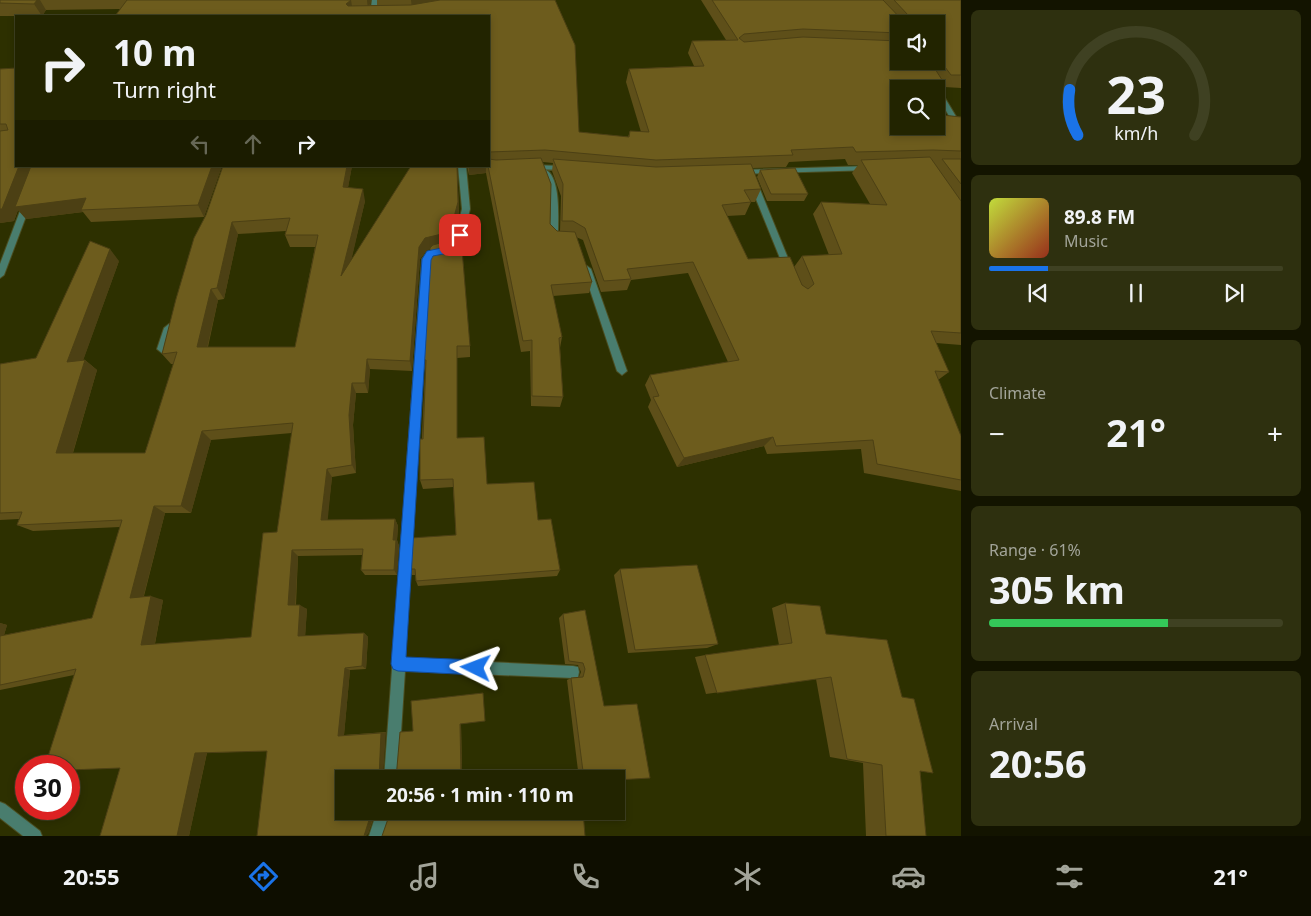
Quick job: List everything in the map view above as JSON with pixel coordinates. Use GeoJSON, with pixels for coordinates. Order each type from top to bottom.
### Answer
{"type":"FeatureCollection","features":[{"type":"Feature","properties":{"kind":"street"},"geometry":{"type":"LineString","coordinates":[[373,14],[375,0]]}},
{"type":"Feature","properties":{"kind":"street"},"geometry":{"type":"LineString","coordinates":[[363,15],[383,13]]}},
{"type":"Feature","properties":{"kind":"street"},"geometry":{"type":"LineString","coordinates":[[945,104],[961,131]]}},
{"type":"Feature","properties":{"kind":"street"},"geometry":{"type":"LineString","coordinates":[[525,167],[544,166],[574,169]]}},
{"type":"Feature","properties":{"kind":"street"},"geometry":{"type":"LineString","coordinates":[[544,166],[555,196],[554,235],[558,239],[570,238]]}},
{"type":"Feature","properties":{"kind":"street"},"geometry":{"type":"LineString","coordinates":[[392,770],[426,259],[430,254],[456,248],[466,209],[462,167]]}},
{"type":"Feature","properties":{"kind":"street"},"geometry":{"type":"LineString","coordinates":[[730,173],[874,167]]}},
{"type":"Feature","properties":{"kind":"street"},"geometry":{"type":"LineString","coordinates":[[749,172],[792,278]]}},
{"type":"Feature","properties":{"kind":"street"},"geometry":{"type":"LineString","coordinates":[[0,275],[30,193]]}},
{"type":"Feature","properties":{"kind":"street"},"geometry":{"type":"LineString","coordinates":[[584,260],[622,371]]}},
{"type":"Feature","properties":{"kind":"street"},"geometry":{"type":"LineString","coordinates":[[162,349],[171,322]]}},
{"type":"Feature","properties":{"kind":"street"},"geometry":{"type":"LineString","coordinates":[[398,664],[573,672]]}},
{"type":"Feature","properties":{"kind":"street"},"geometry":{"type":"LineString","coordinates":[[0,809],[35,836]]}},
{"type":"Feature","properties":{"kind":"street"},"geometry":{"type":"LineString","coordinates":[[376,836],[381,820]]}},
{"type":"Feature","properties":{"kind":"building"},"geometry":{"type":"Polygon","coordinates":[[[0,0],[37,0],[34,4],[0,3],[0,0]]]}},
{"type":"Feature","properties":{"kind":"building"},"geometry":{"type":"Polygon","coordinates":[[[127,0],[351,0],[346,4],[348,6],[411,5],[440,0],[555,0],[575,45],[579,132],[629,137],[630,131],[649,132],[629,69],[704,66],[692,41],[738,40],[712,0],[883,0],[897,15],[890,15],[890,33],[803,29],[744,34],[739,38],[744,42],[803,37],[890,41],[890,70],[936,70],[942,80],[890,80],[890,135],[945,135],[945,115],[961,117],[961,151],[856,152],[853,147],[791,150],[793,155],[656,160],[545,150],[490,152],[490,15],[116,15],[127,0]]]}},
{"type":"Feature","properties":{"kind":"building"},"geometry":{"type":"Polygon","coordinates":[[[894,0],[961,0],[961,75],[951,75],[945,67],[945,15],[908,15],[894,0]]]}},
{"type":"Feature","properties":{"kind":"building"},"geometry":{"type":"Polygon","coordinates":[[[15,68],[15,167],[19,167],[2,209],[0,209],[0,131],[8,130],[6,124],[0,124],[0,69],[15,68]]]}},
{"type":"Feature","properties":{"kind":"building"},"geometry":{"type":"Polygon","coordinates":[[[930,157],[961,201],[961,333],[931,331],[949,372],[935,371],[961,436],[961,480],[877,464],[873,440],[776,446],[773,437],[684,458],[653,397],[659,396],[650,375],[739,360],[693,262],[627,269],[631,279],[604,281],[585,228],[573,221],[562,221],[563,184],[553,159],[656,167],[751,164],[761,189],[744,190],[751,202],[722,205],[748,259],[790,257],[802,285],[808,289],[814,284],[802,256],[842,254],[821,202],[887,205],[861,160],[930,157]]]}},
{"type":"Feature","properties":{"kind":"building"},"geometry":{"type":"Polygon","coordinates":[[[541,158],[551,184],[550,224],[557,231],[575,232],[592,282],[551,285],[562,337],[559,338],[563,397],[532,396],[532,340],[523,341],[488,167],[490,167],[490,159],[541,158]]]}},
{"type":"Feature","properties":{"kind":"building"},"geometry":{"type":"Polygon","coordinates":[[[942,159],[961,159],[961,184],[942,159]]]}},
{"type":"Feature","properties":{"kind":"building"},"geometry":{"type":"Polygon","coordinates":[[[31,167],[212,167],[198,205],[81,210],[86,198],[15,207],[31,167]]]}},
{"type":"Feature","properties":{"kind":"building"},"geometry":{"type":"Polygon","coordinates":[[[223,167],[347,167],[343,187],[363,189],[341,276],[410,167],[457,167],[458,202],[450,232],[425,238],[419,247],[410,361],[367,359],[365,383],[352,383],[349,415],[352,465],[327,469],[321,520],[395,519],[393,540],[396,540],[394,570],[361,570],[363,549],[292,550],[288,605],[300,605],[298,636],[364,633],[362,666],[345,668],[338,736],[381,733],[379,770],[335,770],[335,820],[369,820],[364,836],[257,836],[267,751],[195,753],[177,836],[100,836],[120,768],[80,770],[80,755],[49,755],[76,669],[0,685],[0,636],[92,618],[122,520],[17,525],[22,512],[0,513],[0,364],[36,358],[90,241],[110,249],[67,362],[85,360],[56,453],[145,453],[177,352],[162,354],[194,238],[206,215],[223,167]],[[290,218],[232,222],[217,288],[211,289],[197,347],[295,347],[318,235],[285,235],[290,218]],[[293,423],[202,431],[181,506],[154,506],[130,598],[151,596],[141,645],[251,637],[263,533],[277,532],[293,423]]]}},
{"type":"Feature","properties":{"kind":"building"},"geometry":{"type":"Polygon","coordinates":[[[795,168],[808,194],[771,194],[760,170],[795,168]]]}},
{"type":"Feature","properties":{"kind":"building"},"geometry":{"type":"Polygon","coordinates":[[[461,237],[470,346],[457,346],[457,438],[484,437],[487,484],[534,482],[538,520],[551,519],[560,570],[416,581],[415,569],[409,569],[411,538],[456,535],[453,479],[420,480],[420,439],[423,439],[426,360],[423,360],[430,248],[433,245],[461,237]]]}},
{"type":"Feature","properties":{"kind":"building"},"geometry":{"type":"Polygon","coordinates":[[[697,565],[718,644],[635,650],[620,569],[697,565]]]}},
{"type":"Feature","properties":{"kind":"building"},"geometry":{"type":"Polygon","coordinates":[[[785,603],[820,606],[826,634],[887,640],[902,697],[914,699],[933,773],[920,771],[926,836],[886,836],[882,765],[847,759],[831,677],[717,693],[705,655],[792,643],[785,603]]]}},
{"type":"Feature","properties":{"kind":"building"},"geometry":{"type":"Polygon","coordinates":[[[585,610],[604,706],[637,704],[650,778],[625,779],[625,770],[583,770],[571,678],[583,677],[585,669],[583,663],[569,661],[563,614],[585,610]]]}},
{"type":"Feature","properties":{"kind":"building"},"geometry":{"type":"Polygon","coordinates":[[[483,693],[485,721],[460,724],[461,770],[397,770],[400,732],[413,731],[411,701],[483,693]]]}},
{"type":"Feature","properties":{"kind":"building"},"geometry":{"type":"Polygon","coordinates":[[[388,820],[584,820],[585,836],[382,836],[388,820]]]}},
{"type":"Feature","properties":{"kind":"route"},"geometry":{"type":"LineString","coordinates":[[460,235],[455,249],[430,254],[426,259],[398,664],[476,668]]}}]}
